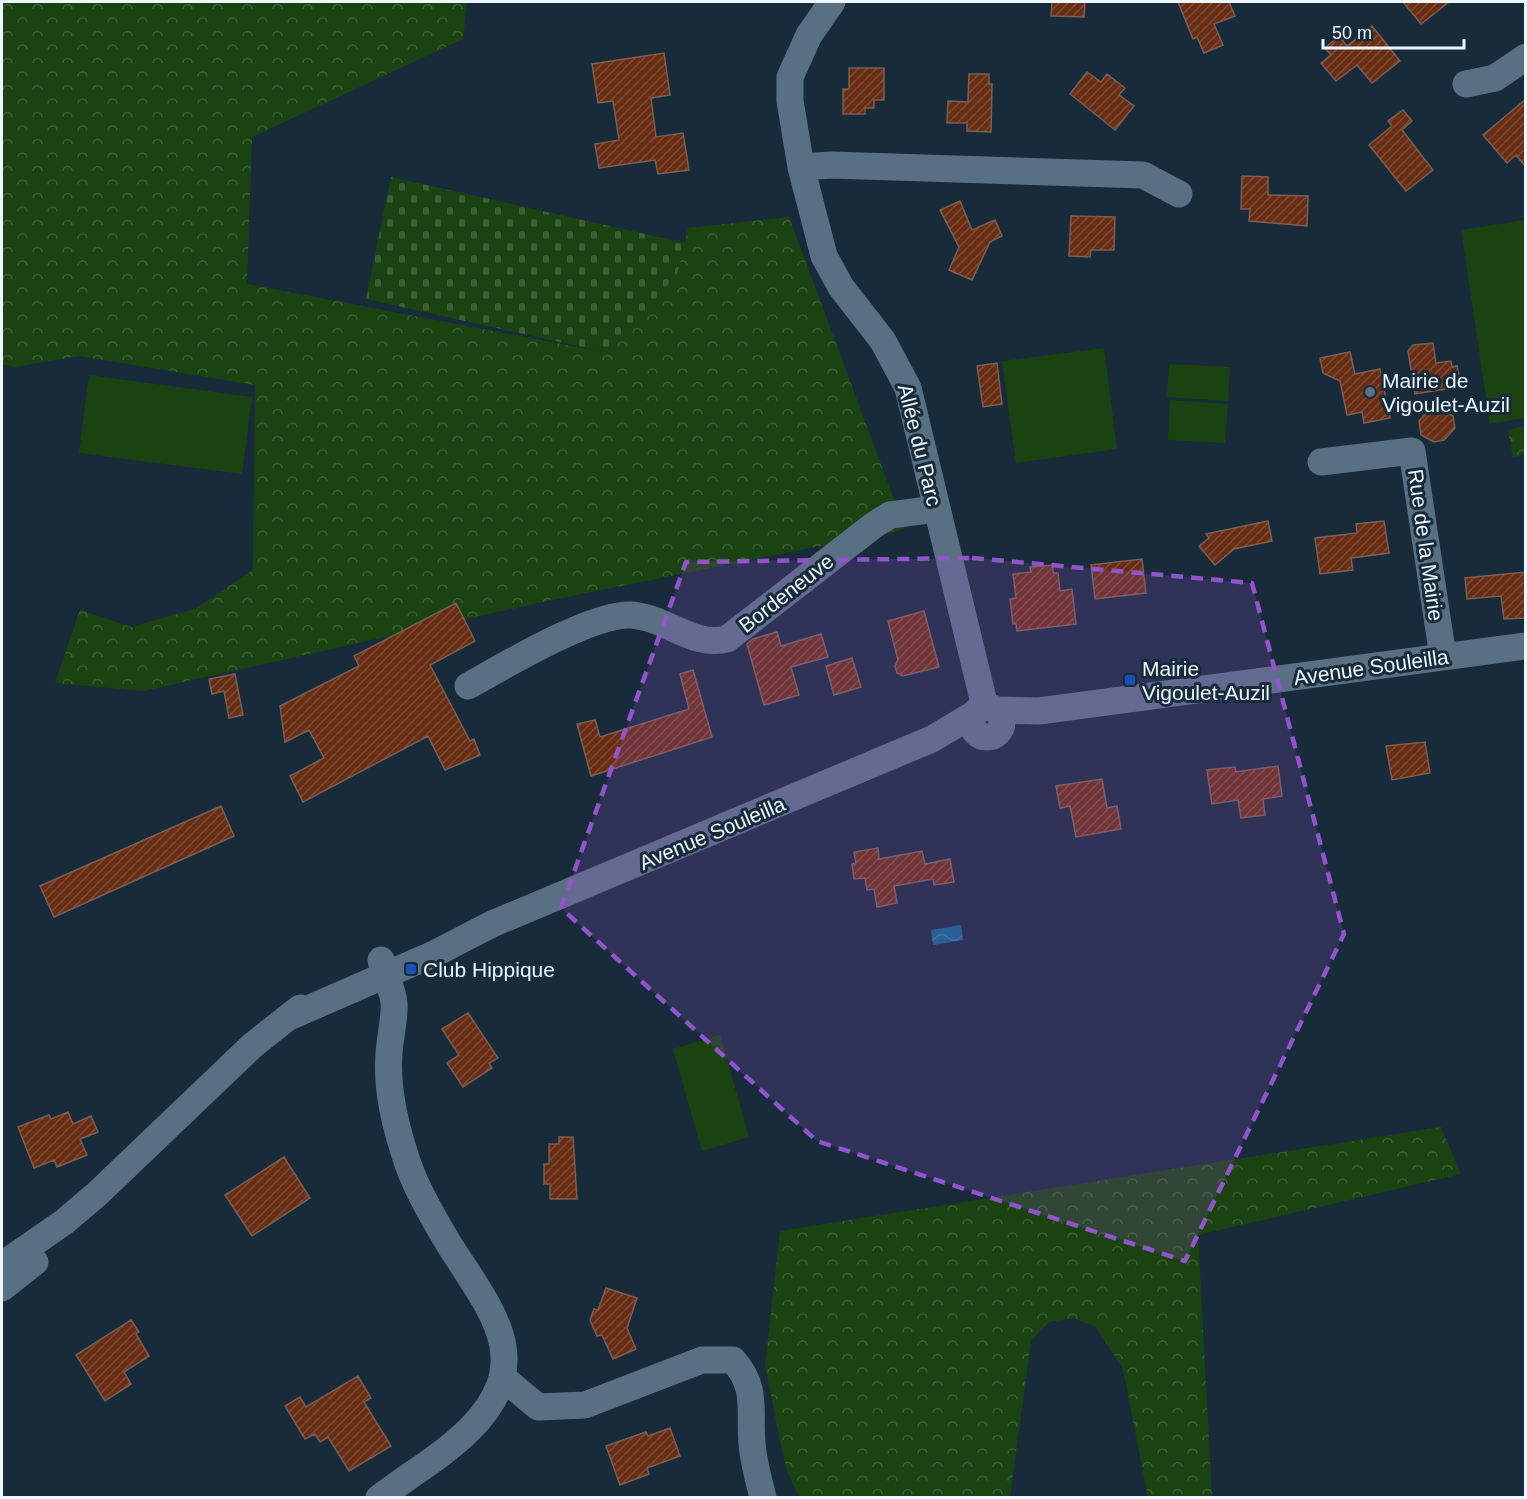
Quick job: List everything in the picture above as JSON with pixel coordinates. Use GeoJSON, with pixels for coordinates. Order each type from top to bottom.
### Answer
{"type":"FeatureCollection","features":[{"type":"Feature","properties":{"kind":"street","name":"Allée du Parc"},"geometry":{"type":"LineString","coordinates":[[832,2],[805,43],[790,77],[790,101],[801,167],[824,256],[841,287],[883,341],[908,388],[986,719]]}},
{"type":"Feature","properties":{"kind":"street"},"geometry":{"type":"LineString","coordinates":[[1466,84],[1495,78],[1526,57]]}},
{"type":"Feature","properties":{"kind":"street"},"geometry":{"type":"LineString","coordinates":[[801,167],[831,165],[1143,175],[1179,194]]}},
{"type":"Feature","properties":{"kind":"street","name":"Rue de la Mairie"},"geometry":{"type":"LineString","coordinates":[[1321,462],[1412,452],[1443,657]]}},
{"type":"Feature","properties":{"kind":"street","name":"Bordeneuve"},"geometry":{"type":"LineString","coordinates":[[468,686],[546,643],[616,616],[656,619],[679,631],[714,643],[728,639],[874,525],[890,516],[936,509]]}},
{"type":"Feature","properties":{"kind":"street","name":"Avenue Souleilla"},"geometry":{"type":"LineString","coordinates":[[179,1119],[230,1068],[287,1018],[383,968],[932,739],[986,719],[1526,646]]}},
{"type":"Feature","properties":{"kind":"street"},"geometry":{"type":"LineString","coordinates":[[379,1497],[469,1430],[492,1404],[502,1377],[502,1340],[495,1317],[426,1201],[409,1167],[398,1132],[388,1075],[394,1004],[383,968]]}},
{"type":"Feature","properties":{"kind":"street"},"geometry":{"type":"LineString","coordinates":[[2,1265],[63,1222],[179,1119]]}},
{"type":"Feature","properties":{"kind":"street"},"geometry":{"type":"LineString","coordinates":[[2,1288],[85,1226],[117,1198],[148,1166],[179,1119]]}},
{"type":"Feature","properties":{"kind":"street"},"geometry":{"type":"LineString","coordinates":[[502,1377],[538,1407],[585,1405],[702,1360],[733,1360],[748,1380],[753,1410],[752,1444],[763,1497]]}},
{"type":"Feature","properties":{"kind":"highlighted area"},"geometry":{"type":"Polygon","coordinates":[[[972,558],[1252,583],[1344,934],[1185,1261],[817,1141],[561,908],[686,562],[972,558]]]}},
{"type":"Feature","properties":{"kind":"green space"},"geometry":{"type":"Polygon","coordinates":[[[2,2],[467,2],[463,39],[252,137],[247,284],[609,353],[685,243],[688,228],[789,217],[905,529],[552,600],[143,691],[55,683],[80,610],[131,627],[195,609],[253,570],[255,385],[79,356],[15,367],[2,364],[2,2]]]}},
{"type":"Feature","properties":{"kind":"green space"},"geometry":{"type":"Polygon","coordinates":[[[391,177],[685,243],[677,274],[609,353],[366,299],[391,177]]]}},
{"type":"Feature","properties":{"kind":"green space"},"geometry":{"type":"Polygon","coordinates":[[[1525,220],[1525,418],[1490,424],[1461,230],[1525,220]]]}},
{"type":"Feature","properties":{"kind":"green space"},"geometry":{"type":"Polygon","coordinates":[[[1104,348],[1117,449],[1016,463],[1002,361],[1104,348]]]}},
{"type":"Feature","properties":{"kind":"green space"},"geometry":{"type":"Polygon","coordinates":[[[1169,364],[1230,367],[1228,401],[1167,397],[1169,364]]]}},
{"type":"Feature","properties":{"kind":"green space"},"geometry":{"type":"Polygon","coordinates":[[[89,375],[252,397],[242,474],[79,453],[89,375]]]}},
{"type":"Feature","properties":{"kind":"green space"},"geometry":{"type":"Polygon","coordinates":[[[1170,400],[1228,404],[1225,443],[1168,440],[1170,400]]]}},
{"type":"Feature","properties":{"kind":"green space"},"geometry":{"type":"Polygon","coordinates":[[[1525,426],[1525,455],[1513,457],[1508,430],[1525,426]]]}},
{"type":"Feature","properties":{"kind":"green space"},"geometry":{"type":"Polygon","coordinates":[[[720,1035],[749,1137],[702,1151],[673,1049],[720,1035]]]}},
{"type":"Feature","properties":{"kind":"green space"},"geometry":{"type":"Polygon","coordinates":[[[1441,1127],[1461,1174],[1198,1235],[1212,1497],[1148,1497],[1123,1369],[1096,1327],[1073,1318],[1049,1322],[1031,1341],[1010,1497],[799,1497],[786,1469],[765,1366],[780,1231],[1441,1127]]]}},
{"type":"Feature","properties":{"kind":"water"},"geometry":{"type":"Polygon","coordinates":[[[961,925],[963,940],[933,945],[931,930],[961,925]]]}},
{"type":"Feature","properties":{"kind":"building"},"geometry":{"type":"Polygon","coordinates":[[[1052,2],[1085,2],[1084,17],[1051,16],[1052,2]]]}},
{"type":"Feature","properties":{"kind":"building"},"geometry":{"type":"Polygon","coordinates":[[[1178,2],[1229,2],[1235,16],[1214,24],[1223,45],[1204,53],[1197,37],[1193,39],[1178,2]]]}},
{"type":"Feature","properties":{"kind":"building"},"geometry":{"type":"Polygon","coordinates":[[[1403,2],[1449,2],[1421,24],[1403,2]]]}},
{"type":"Feature","properties":{"kind":"building"},"geometry":{"type":"Polygon","coordinates":[[[1372,26],[1400,61],[1372,83],[1357,65],[1336,81],[1321,63],[1331,55],[1325,48],[1339,36],[1347,46],[1372,26]]]}},
{"type":"Feature","properties":{"kind":"building"},"geometry":{"type":"Polygon","coordinates":[[[664,53],[670,95],[651,98],[656,137],[683,133],[689,170],[658,174],[655,160],[599,168],[595,144],[619,140],[613,101],[598,103],[592,64],[664,53]]]}},
{"type":"Feature","properties":{"kind":"building"},"geometry":{"type":"Polygon","coordinates":[[[849,68],[884,68],[884,100],[874,100],[874,108],[865,108],[865,114],[843,114],[843,89],[849,89],[849,68]]]}},
{"type":"Feature","properties":{"kind":"building"},"geometry":{"type":"Polygon","coordinates":[[[1087,72],[1101,82],[1107,74],[1125,88],[1119,95],[1134,106],[1115,130],[1070,94],[1087,72]]]}},
{"type":"Feature","properties":{"kind":"building"},"geometry":{"type":"Polygon","coordinates":[[[969,74],[989,74],[989,84],[992,84],[991,132],[967,131],[967,123],[947,123],[948,101],[968,102],[969,74]]]}},
{"type":"Feature","properties":{"kind":"building"},"geometry":{"type":"Polygon","coordinates":[[[1526,99],[1526,167],[1516,155],[1507,163],[1483,135],[1526,99]]]}},
{"type":"Feature","properties":{"kind":"building"},"geometry":{"type":"Polygon","coordinates":[[[1403,110],[1412,121],[1402,130],[1433,170],[1406,191],[1369,145],[1392,126],[1388,121],[1403,110]]]}},
{"type":"Feature","properties":{"kind":"building"},"geometry":{"type":"Polygon","coordinates":[[[1242,176],[1268,177],[1268,195],[1308,196],[1307,226],[1249,221],[1250,209],[1241,209],[1242,176]]]}},
{"type":"Feature","properties":{"kind":"building"},"geometry":{"type":"Polygon","coordinates":[[[960,201],[972,230],[995,220],[1002,236],[990,242],[972,280],[949,270],[959,247],[940,210],[960,201]]]}},
{"type":"Feature","properties":{"kind":"building"},"geometry":{"type":"Polygon","coordinates":[[[1071,216],[1115,217],[1114,250],[1091,250],[1090,257],[1069,256],[1071,216]]]}},
{"type":"Feature","properties":{"kind":"building"},"geometry":{"type":"Polygon","coordinates":[[[1433,343],[1436,363],[1451,361],[1452,367],[1457,366],[1460,379],[1452,388],[1415,394],[1408,351],[1413,345],[1433,343]]]}},
{"type":"Feature","properties":{"kind":"building"},"geometry":{"type":"Polygon","coordinates":[[[1350,352],[1355,374],[1380,369],[1390,418],[1364,423],[1362,412],[1347,415],[1340,381],[1323,373],[1320,358],[1350,352]]]}},
{"type":"Feature","properties":{"kind":"building"},"geometry":{"type":"Polygon","coordinates":[[[997,363],[1002,404],[983,407],[977,366],[997,363]]]}},
{"type":"Feature","properties":{"kind":"building"},"geometry":{"type":"Polygon","coordinates":[[[1433,405],[1453,416],[1455,428],[1444,440],[1434,442],[1421,435],[1419,421],[1433,405]]]}},
{"type":"Feature","properties":{"kind":"building"},"geometry":{"type":"Polygon","coordinates":[[[1268,521],[1272,541],[1234,549],[1215,565],[1199,546],[1209,538],[1206,534],[1268,521]]]}},
{"type":"Feature","properties":{"kind":"building"},"geometry":{"type":"Polygon","coordinates":[[[1384,521],[1389,553],[1351,558],[1353,570],[1320,574],[1315,538],[1357,533],[1356,524],[1384,521]]]}},
{"type":"Feature","properties":{"kind":"building"},"geometry":{"type":"Polygon","coordinates":[[[1142,559],[1146,593],[1095,599],[1091,565],[1142,559]]]}},
{"type":"Feature","properties":{"kind":"building"},"geometry":{"type":"Polygon","coordinates":[[[1053,565],[1053,573],[1058,573],[1060,591],[1072,589],[1076,624],[1017,631],[1016,624],[1013,624],[1010,599],[1016,598],[1013,574],[1031,572],[1030,567],[1053,565]]]}},
{"type":"Feature","properties":{"kind":"building"},"geometry":{"type":"Polygon","coordinates":[[[1526,572],[1526,618],[1504,619],[1501,596],[1467,599],[1465,578],[1526,572]]]}},
{"type":"Feature","properties":{"kind":"building"},"geometry":{"type":"Polygon","coordinates":[[[456,603],[475,641],[430,665],[470,741],[474,739],[480,755],[445,770],[428,736],[303,802],[290,776],[324,758],[309,730],[285,742],[280,706],[359,666],[354,656],[456,603]]]}},
{"type":"Feature","properties":{"kind":"building"},"geometry":{"type":"Polygon","coordinates":[[[924,611],[939,667],[903,676],[897,673],[895,666],[898,660],[888,621],[924,611]]]}},
{"type":"Feature","properties":{"kind":"building"},"geometry":{"type":"Polygon","coordinates":[[[777,632],[781,646],[821,634],[828,657],[791,667],[799,695],[764,705],[747,644],[753,639],[777,632]]]}},
{"type":"Feature","properties":{"kind":"building"},"geometry":{"type":"Polygon","coordinates":[[[852,658],[861,687],[834,695],[826,666],[852,658]]]}},
{"type":"Feature","properties":{"kind":"building"},"geometry":{"type":"Polygon","coordinates":[[[693,670],[712,737],[591,776],[577,724],[595,720],[600,737],[689,709],[680,674],[693,670]]]}},
{"type":"Feature","properties":{"kind":"building"},"geometry":{"type":"Polygon","coordinates":[[[235,674],[243,715],[229,718],[224,691],[212,694],[209,679],[235,674]]]}},
{"type":"Feature","properties":{"kind":"building"},"geometry":{"type":"Polygon","coordinates":[[[1425,742],[1430,773],[1392,780],[1386,746],[1425,742]]]}},
{"type":"Feature","properties":{"kind":"building"},"geometry":{"type":"Polygon","coordinates":[[[1278,766],[1282,796],[1263,799],[1265,815],[1241,818],[1238,800],[1212,804],[1207,770],[1235,767],[1236,772],[1278,766]]]}},
{"type":"Feature","properties":{"kind":"building"},"geometry":{"type":"Polygon","coordinates":[[[1102,779],[1107,808],[1117,806],[1121,829],[1076,837],[1070,806],[1060,808],[1056,786],[1102,779]]]}},
{"type":"Feature","properties":{"kind":"building"},"geometry":{"type":"Polygon","coordinates":[[[221,806],[234,836],[54,917],[40,886],[221,806]]]}},
{"type":"Feature","properties":{"kind":"building"},"geometry":{"type":"Polygon","coordinates":[[[878,848],[879,859],[922,851],[925,864],[950,859],[954,882],[934,885],[933,879],[894,886],[897,903],[877,907],[874,889],[867,890],[865,878],[854,879],[852,864],[856,863],[854,852],[878,848]]]}},
{"type":"Feature","properties":{"kind":"building"},"geometry":{"type":"Polygon","coordinates":[[[468,1013],[498,1058],[489,1063],[492,1068],[463,1087],[447,1063],[459,1055],[442,1029],[468,1013]]]}},
{"type":"Feature","properties":{"kind":"building"},"geometry":{"type":"Polygon","coordinates":[[[68,1112],[73,1124],[91,1116],[98,1132],[80,1139],[87,1155],[57,1167],[54,1160],[34,1168],[18,1127],[49,1115],[51,1119],[68,1112]]]}},
{"type":"Feature","properties":{"kind":"building"},"geometry":{"type":"Polygon","coordinates":[[[559,1137],[573,1137],[577,1199],[550,1199],[550,1184],[544,1184],[544,1164],[549,1164],[549,1144],[559,1144],[559,1137]]]}},
{"type":"Feature","properties":{"kind":"building"},"geometry":{"type":"Polygon","coordinates":[[[284,1157],[310,1198],[252,1236],[225,1195],[284,1157]]]}},
{"type":"Feature","properties":{"kind":"building"},"geometry":{"type":"Polygon","coordinates":[[[606,1288],[637,1298],[627,1328],[636,1349],[613,1359],[602,1335],[597,1336],[590,1320],[594,1309],[598,1310],[606,1288]]]}},
{"type":"Feature","properties":{"kind":"building"},"geometry":{"type":"Polygon","coordinates":[[[131,1320],[149,1356],[124,1372],[131,1384],[105,1401],[76,1355],[131,1320]]]}},
{"type":"Feature","properties":{"kind":"building"},"geometry":{"type":"Polygon","coordinates":[[[358,1376],[371,1398],[364,1402],[391,1446],[349,1471],[328,1437],[320,1442],[315,1434],[305,1439],[285,1406],[300,1397],[306,1407],[358,1376]]]}},
{"type":"Feature","properties":{"kind":"building"},"geometry":{"type":"Polygon","coordinates":[[[670,1428],[680,1456],[647,1468],[649,1474],[620,1485],[606,1446],[646,1432],[648,1436],[670,1428]]]}},
{"type":"Feature","properties":{"kind":"place","name":"Mairie de Vigoulet-Auzil"},"geometry":{"type":"Point","coordinates":[1370,392]}},
{"type":"Feature","properties":{"kind":"place","name":"Mairie Vigoulet-Auzil"},"geometry":{"type":"Point","coordinates":[1130,680]}},
{"type":"Feature","properties":{"kind":"place","name":"Club Hippique"},"geometry":{"type":"Point","coordinates":[411,969]}}]}
